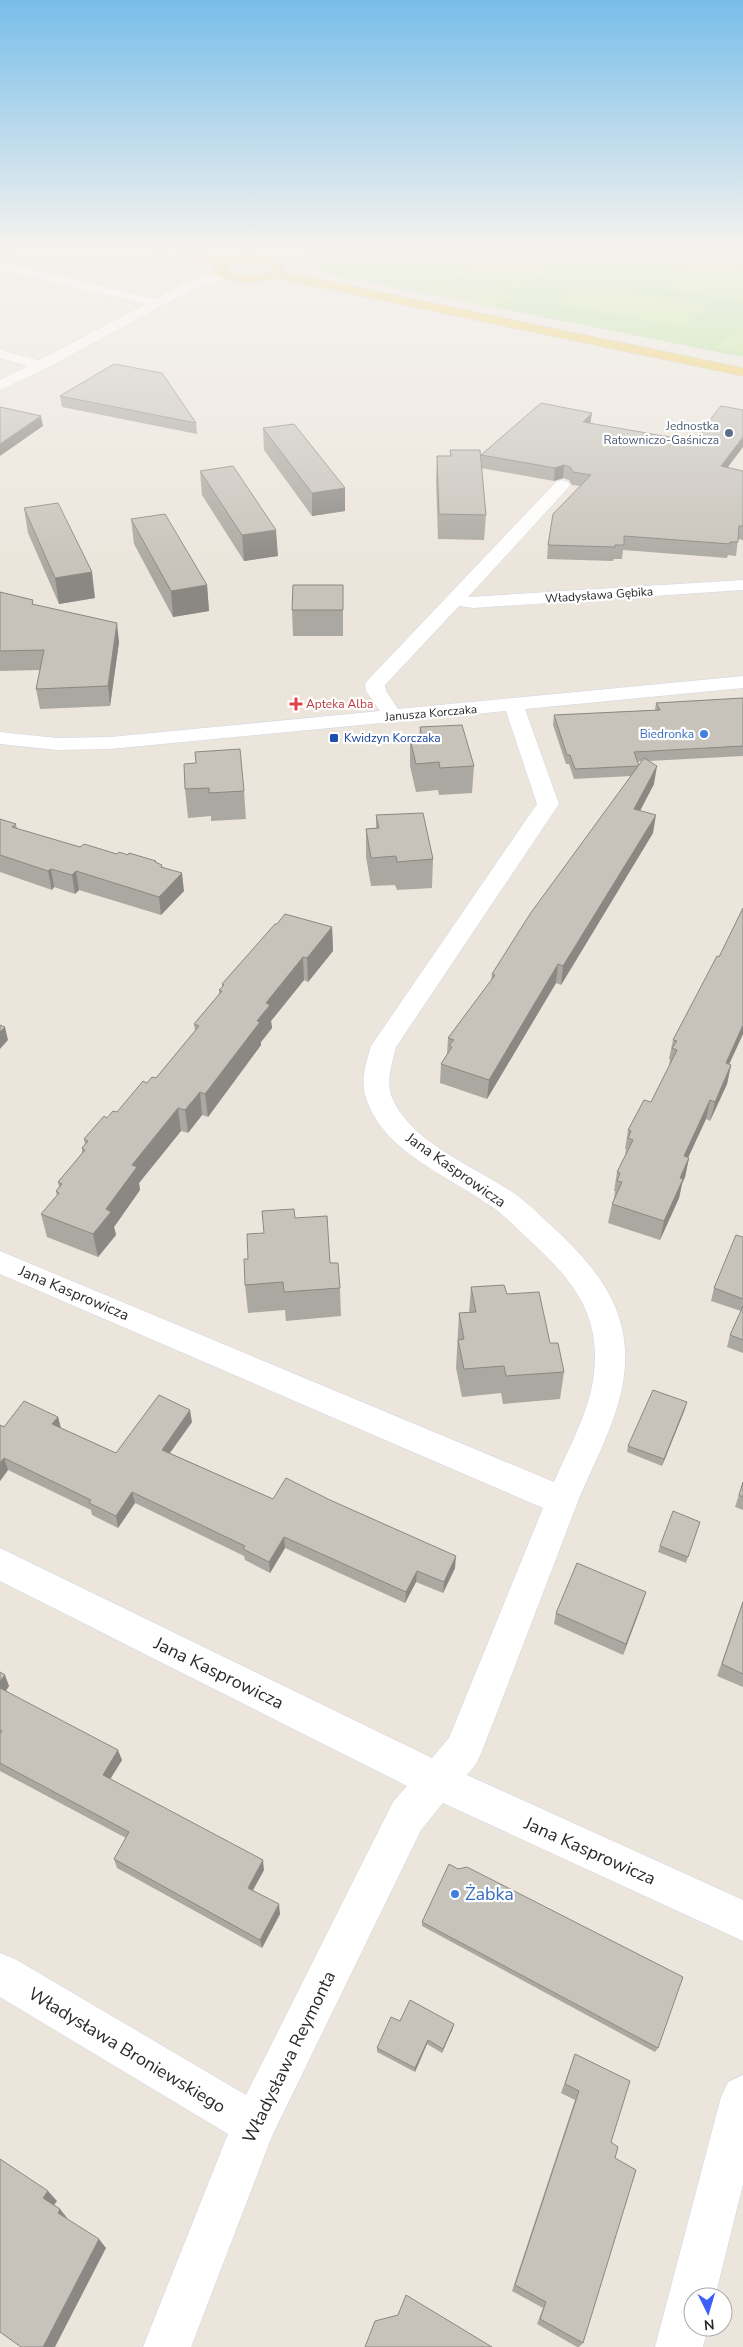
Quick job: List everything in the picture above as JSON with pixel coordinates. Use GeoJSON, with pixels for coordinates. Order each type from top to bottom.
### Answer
{"type":"FeatureCollection","features":[{"type":"Feature","properties":{"kind":"main road"},"geometry":{"type":"LineString","coordinates":[[664,356],[743,372]]}},
{"type":"Feature","properties":{"kind":"street"},"geometry":{"type":"LineString","coordinates":[[6,356],[42,365]]}},
{"type":"Feature","properties":{"kind":"street"},"geometry":{"type":"LineString","coordinates":[[0,386],[59,356]]}},
{"type":"Feature","properties":{"kind":"street"},"geometry":{"type":"LineString","coordinates":[[393,716],[376,691],[374,684],[562,485]]}},
{"type":"Feature","properties":{"kind":"street","name":"Władysława Gębika"},"geometry":{"type":"LineString","coordinates":[[455,600],[473,603],[743,585]]}},
{"type":"Feature","properties":{"kind":"street","name":"Janusza Korczaka"},"geometry":{"type":"LineString","coordinates":[[0,738],[57,744],[110,743],[743,682]]}},
{"type":"Feature","properties":{"kind":"street","name":"Jana Kasprowicza"},"geometry":{"type":"LineString","coordinates":[[437,1781],[463,1751],[562,1501],[605,1400],[609,1384],[612,1352],[610,1336],[601,1305],[585,1277],[550,1241],[499,1197],[422,1149],[403,1134],[384,1109],[376,1081],[377,1064],[384,1046],[548,804],[514,705]]}},
{"type":"Feature","properties":{"kind":"street","name":"Jana Kasprowicza"},"geometry":{"type":"LineString","coordinates":[[0,1262],[562,1501]]}},
{"type":"Feature","properties":{"kind":"street","name":"Jana Kasprowicza"},"geometry":{"type":"LineString","coordinates":[[0,1564],[437,1781],[743,1921]]}},
{"type":"Feature","properties":{"kind":"street","name":"Władysława Reymonta"},"geometry":{"type":"LineString","coordinates":[[167,2347],[254,2125],[407,1816],[437,1781]]}},
{"type":"Feature","properties":{"kind":"street","name":"Władysława Broniewskiego"},"geometry":{"type":"LineString","coordinates":[[0,1974],[254,2125]]}},
{"type":"Feature","properties":{"kind":"street"},"geometry":{"type":"LineString","coordinates":[[679,2347],[743,2097]]}},
{"type":"Feature","properties":{"kind":"building"},"geometry":{"type":"Polygon","coordinates":[[[114,364],[162,373],[196,423],[60,396],[114,364]]]}},
{"type":"Feature","properties":{"kind":"building"},"geometry":{"type":"Polygon","coordinates":[[[541,403],[592,413],[583,422],[693,441],[721,406],[743,410],[743,437],[721,466],[743,471],[743,526],[739,526],[738,542],[730,542],[730,544],[624,536],[624,545],[615,545],[615,547],[548,545],[553,514],[591,475],[573,472],[570,467],[564,465],[555,468],[481,455],[541,403]]]}},
{"type":"Feature","properties":{"kind":"building"},"geometry":{"type":"Polygon","coordinates":[[[0,407],[41,416],[0,444],[0,407]]]}},
{"type":"Feature","properties":{"kind":"building"},"geometry":{"type":"Polygon","coordinates":[[[294,424],[345,488],[312,493],[263,428],[294,424]]]}},
{"type":"Feature","properties":{"kind":"building"},"geometry":{"type":"Polygon","coordinates":[[[450,450],[480,450],[486,515],[439,514],[437,456],[451,456],[450,450]]]}},
{"type":"Feature","properties":{"kind":"building"},"geometry":{"type":"Polygon","coordinates":[[[233,466],[276,530],[242,535],[200,471],[233,466]]]}},
{"type":"Feature","properties":{"kind":"building"},"geometry":{"type":"Polygon","coordinates":[[[58,503],[92,572],[55,578],[24,508],[58,503]]]}},
{"type":"Feature","properties":{"kind":"building"},"geometry":{"type":"Polygon","coordinates":[[[165,514],[207,585],[171,591],[131,519],[165,514]]]}},
{"type":"Feature","properties":{"kind":"building"},"geometry":{"type":"Polygon","coordinates":[[[293,585],[343,585],[343,610],[292,610],[293,585]]]}},
{"type":"Feature","properties":{"kind":"building"},"geometry":{"type":"Polygon","coordinates":[[[0,592],[33,600],[32,604],[117,623],[108,686],[36,689],[44,650],[0,651],[0,592]]]}},
{"type":"Feature","properties":{"kind":"building"},"geometry":{"type":"Polygon","coordinates":[[[743,698],[743,746],[634,752],[639,766],[575,769],[570,755],[567,755],[554,715],[660,710],[656,703],[743,698]]]}},
{"type":"Feature","properties":{"kind":"building"},"geometry":{"type":"Polygon","coordinates":[[[462,725],[474,766],[440,768],[439,762],[416,764],[410,739],[422,738],[420,727],[462,725]]]}},
{"type":"Feature","properties":{"kind":"building"},"geometry":{"type":"Polygon","coordinates":[[[240,749],[244,791],[209,793],[209,788],[185,789],[184,764],[196,763],[195,752],[240,749]]]}},
{"type":"Feature","properties":{"kind":"building"},"geometry":{"type":"Polygon","coordinates":[[[644,758],[657,766],[634,809],[656,815],[563,966],[558,964],[489,1080],[441,1064],[452,1047],[449,1045],[454,1040],[448,1038],[495,975],[492,974],[530,914],[644,758]]]}},
{"type":"Feature","properties":{"kind":"building"},"geometry":{"type":"Polygon","coordinates":[[[423,813],[433,859],[397,862],[396,856],[371,858],[366,829],[379,828],[376,815],[423,813]]]}},
{"type":"Feature","properties":{"kind":"building"},"geometry":{"type":"Polygon","coordinates":[[[0,819],[16,824],[12,827],[80,847],[84,844],[117,854],[119,852],[128,855],[129,853],[156,861],[162,865],[161,867],[182,873],[159,897],[76,871],[72,875],[51,869],[48,871],[0,855],[0,819]]]}},
{"type":"Feature","properties":{"kind":"building"},"geometry":{"type":"Polygon","coordinates":[[[743,908],[743,1025],[726,1063],[731,1065],[715,1102],[710,1100],[684,1156],[689,1158],[680,1178],[683,1179],[664,1221],[612,1204],[622,1182],[617,1181],[620,1173],[617,1172],[633,1140],[628,1138],[631,1131],[628,1130],[644,1100],[651,1102],[677,1050],[672,1048],[677,1041],[673,1040],[717,956],[719,957],[743,908]]]}},
{"type":"Feature","properties":{"kind":"building"},"geometry":{"type":"Polygon","coordinates":[[[285,914],[332,927],[307,958],[303,957],[266,1003],[270,1005],[257,1021],[260,1022],[205,1094],[200,1092],[185,1110],[178,1108],[132,1165],[137,1167],[106,1209],[111,1212],[93,1234],[41,1214],[59,1193],[56,1191],[62,1184],[58,1182],[85,1150],[82,1148],[88,1141],[84,1139],[104,1116],[107,1118],[113,1111],[117,1112],[143,1081],[147,1083],[152,1077],[156,1078],[199,1026],[194,1024],[222,991],[219,990],[224,985],[222,984],[285,914]]]}},
{"type":"Feature","properties":{"kind":"building"},"geometry":{"type":"Polygon","coordinates":[[[0,1025],[5,1027],[0,1032],[0,1025]]]}},
{"type":"Feature","properties":{"kind":"building"},"geometry":{"type":"Polygon","coordinates":[[[294,1209],[295,1218],[327,1216],[330,1263],[338,1263],[340,1288],[284,1292],[283,1282],[245,1285],[244,1259],[248,1259],[247,1234],[264,1233],[262,1211],[294,1209]]]}},
{"type":"Feature","properties":{"kind":"building"},"geometry":{"type":"Polygon","coordinates":[[[736,1235],[743,1237],[743,1299],[714,1288],[736,1235]]]}},
{"type":"Feature","properties":{"kind":"building"},"geometry":{"type":"Polygon","coordinates":[[[504,1285],[507,1294],[539,1292],[550,1343],[558,1343],[564,1372],[506,1376],[504,1366],[464,1369],[458,1340],[464,1339],[459,1313],[476,1312],[471,1287],[504,1285]]]}},
{"type":"Feature","properties":{"kind":"building"},"geometry":{"type":"Polygon","coordinates":[[[743,1306],[743,1340],[730,1335],[743,1306]]]}},
{"type":"Feature","properties":{"kind":"building"},"geometry":{"type":"Polygon","coordinates":[[[653,1390],[687,1402],[664,1459],[628,1446],[653,1390]]]}},
{"type":"Feature","properties":{"kind":"building"},"geometry":{"type":"Polygon","coordinates":[[[159,1395],[190,1410],[162,1450],[273,1499],[286,1478],[330,1500],[456,1556],[444,1582],[417,1571],[406,1592],[284,1537],[269,1562],[243,1549],[245,1546],[132,1492],[116,1516],[89,1503],[91,1500],[4,1458],[0,1463],[0,1425],[4,1427],[24,1401],[58,1417],[52,1424],[116,1453],[159,1395]]]}},
{"type":"Feature","properties":{"kind":"building"},"geometry":{"type":"Polygon","coordinates":[[[743,1482],[743,1497],[739,1495],[743,1482]]]}},
{"type":"Feature","properties":{"kind":"building"},"geometry":{"type":"Polygon","coordinates":[[[673,1511],[700,1522],[688,1557],[660,1546],[673,1511]]]}},
{"type":"Feature","properties":{"kind":"building"},"geometry":{"type":"Polygon","coordinates":[[[577,1563],[646,1592],[626,1644],[556,1613],[577,1563]]]}},
{"type":"Feature","properties":{"kind":"building"},"geometry":{"type":"Polygon","coordinates":[[[743,1602],[743,1674],[722,1664],[743,1602]]]}},
{"type":"Feature","properties":{"kind":"building"},"geometry":{"type":"Polygon","coordinates":[[[0,1672],[5,1675],[0,1681],[0,1672]]]}},
{"type":"Feature","properties":{"kind":"building"},"geometry":{"type":"Polygon","coordinates":[[[0,1688],[118,1750],[103,1775],[263,1860],[248,1888],[279,1904],[260,1940],[114,1859],[129,1832],[0,1763],[0,1734],[2,1731],[0,1730],[0,1688]]]}},
{"type":"Feature","properties":{"kind":"building"},"geometry":{"type":"Polygon","coordinates":[[[449,1864],[458,1869],[467,1867],[683,1977],[658,2048],[422,1922],[449,1864]]]}},
{"type":"Feature","properties":{"kind":"building"},"geometry":{"type":"Polygon","coordinates":[[[410,2000],[454,2024],[443,2049],[428,2040],[415,2068],[377,2048],[391,2017],[400,2021],[410,2000]]]}},
{"type":"Feature","properties":{"kind":"building"},"geometry":{"type":"Polygon","coordinates":[[[575,2054],[630,2081],[611,2142],[618,2147],[615,2158],[636,2170],[583,2343],[540,2319],[546,2302],[515,2285],[579,2091],[565,2084],[575,2054]]]}},
{"type":"Feature","properties":{"kind":"building"},"geometry":{"type":"Polygon","coordinates":[[[0,2159],[48,2191],[43,2198],[60,2209],[58,2213],[99,2239],[43,2347],[21,2347],[0,2332],[0,2159]]]}},
{"type":"Feature","properties":{"kind":"building"},"geometry":{"type":"Polygon","coordinates":[[[406,2295],[492,2347],[365,2347],[375,2321],[398,2315],[406,2295]]]}},
{"type":"Feature","properties":{"kind":"place","name":"Jednostka Ratowniczo-Gaśnicza"},"geometry":{"type":"Point","coordinates":[729,433]}},
{"type":"Feature","properties":{"kind":"place","name":"Apteka Alba"},"geometry":{"type":"Point","coordinates":[296,704]}},
{"type":"Feature","properties":{"kind":"place","name":"Biedronka"},"geometry":{"type":"Point","coordinates":[704,734]}},
{"type":"Feature","properties":{"kind":"place","name":"Kwidzyn Korczaka"},"geometry":{"type":"Point","coordinates":[334,738]}},
{"type":"Feature","properties":{"kind":"place","name":"Żabka"},"geometry":{"type":"Point","coordinates":[455,1894]}}]}
